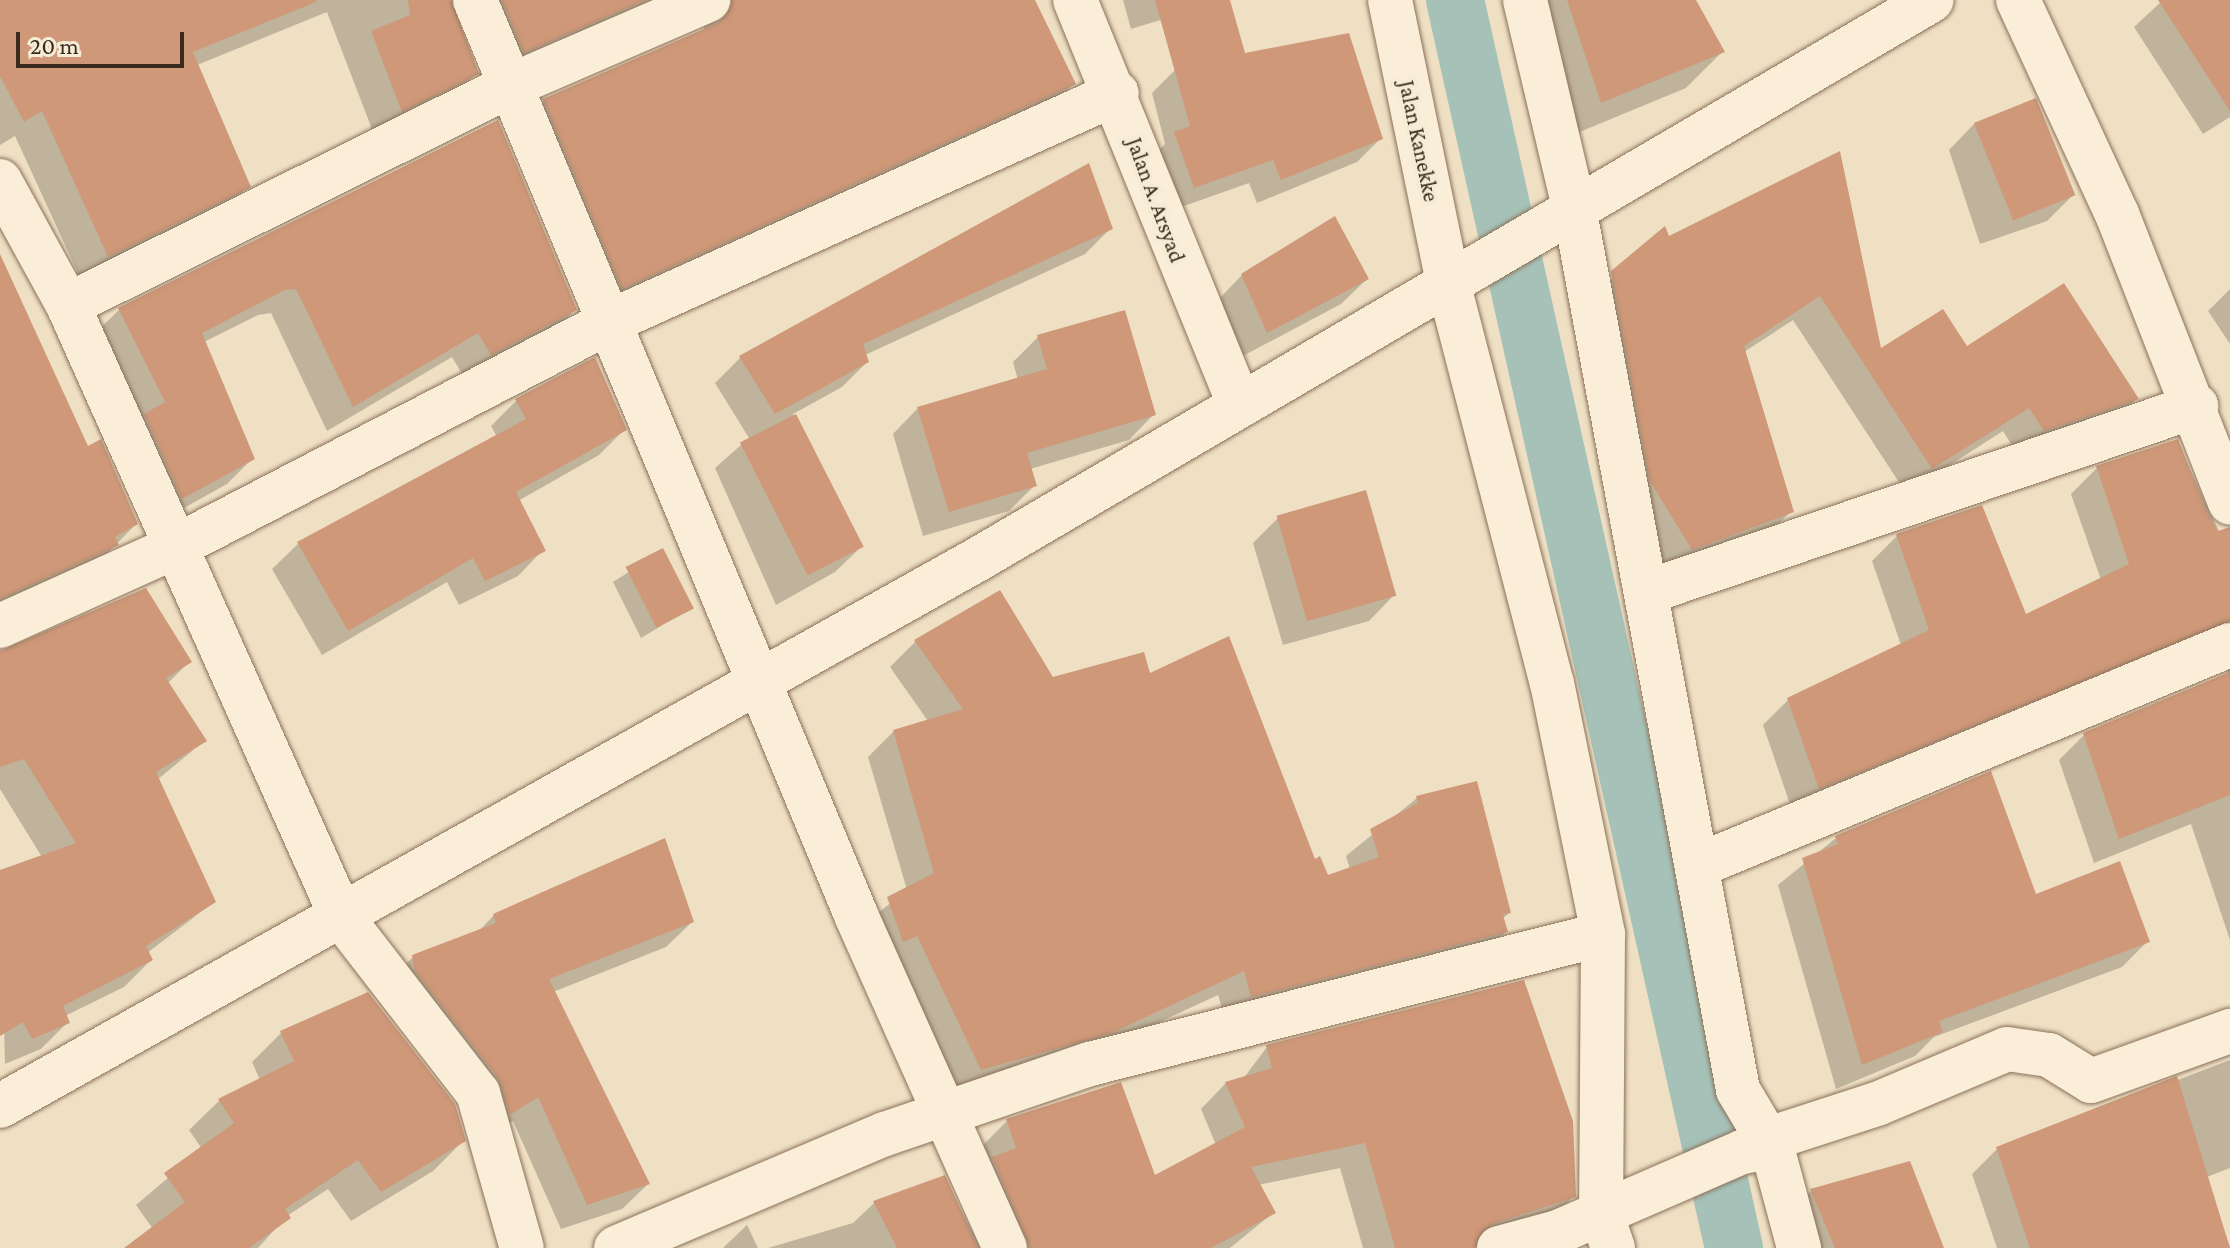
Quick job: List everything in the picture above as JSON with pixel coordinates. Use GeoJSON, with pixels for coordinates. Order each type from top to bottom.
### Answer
{"type":"FeatureCollection","features":[{"type":"Feature","properties":{"kind":"street"},"geometry":{"type":"LineString","coordinates":[[475,0],[758,680],[1005,1248]]}},
{"type":"Feature","properties":{"kind":"street"},"geometry":{"type":"LineString","coordinates":[[68,305],[512,85],[708,0]]}},
{"type":"Feature","properties":{"kind":"street","name":"Jalan A. Arsyad"},"geometry":{"type":"LineString","coordinates":[[1075,0],[1117,93],[1238,401]]}},
{"type":"Feature","properties":{"kind":"street","name":"Jalan Kanekke"},"geometry":{"type":"LineString","coordinates":[[1390,0],[1462,273],[1552,683],[1603,934],[1614,1220]]}},
{"type":"Feature","properties":{"kind":"street"},"geometry":{"type":"LineString","coordinates":[[1525,0],[1559,221],[1602,387],[1647,592],[1738,1090],[1799,1248]]}},
{"type":"Feature","properties":{"kind":"street"},"geometry":{"type":"LineString","coordinates":[[0,1106],[980,558],[1238,401],[1559,221],[1932,0]]}},
{"type":"Feature","properties":{"kind":"street"},"geometry":{"type":"LineString","coordinates":[[2018,0],[2212,428],[2230,503]]}},
{"type":"Feature","properties":{"kind":"street"},"geometry":{"type":"LineString","coordinates":[[0,626],[173,548],[609,322],[1117,93]]}},
{"type":"Feature","properties":{"kind":"street"},"geometry":{"type":"LineString","coordinates":[[0,181],[68,305],[173,548],[341,916],[478,1093],[522,1248]]}},
{"type":"Feature","properties":{"kind":"street"},"geometry":{"type":"LineString","coordinates":[[1647,592],[2212,428]]}},
{"type":"Feature","properties":{"kind":"street"},"geometry":{"type":"LineString","coordinates":[[1697,866],[2230,645]]}},
{"type":"Feature","properties":{"kind":"street"},"geometry":{"type":"LineString","coordinates":[[616,1248],[946,1111],[1293,1009],[1603,934]]}},
{"type":"Feature","properties":{"kind":"street"},"geometry":{"type":"LineString","coordinates":[[1499,1248],[1614,1220],[1761,1146],[1877,1104],[2007,1049],[2049,1055],[2091,1081],[2230,1031]]}},
{"type":"Feature","properties":{"kind":"building"},"geometry":{"type":"Polygon","coordinates":[[[0,0],[316,2],[193,52],[251,187],[108,257],[42,111],[24,122],[0,76],[0,0]]]}},
{"type":"Feature","properties":{"kind":"building"},"geometry":{"type":"Polygon","coordinates":[[[408,0],[451,0],[479,74],[402,112],[371,31],[410,15],[408,0]]]}},
{"type":"Feature","properties":{"kind":"building"},"geometry":{"type":"Polygon","coordinates":[[[502,0],[645,0],[524,53],[502,0]]]}},
{"type":"Feature","properties":{"kind":"building"},"geometry":{"type":"Polygon","coordinates":[[[733,0],[1035,0],[1076,84],[622,289],[543,99],[718,23],[733,0]]]}},
{"type":"Feature","properties":{"kind":"building"},"geometry":{"type":"Polygon","coordinates":[[[1155,0],[1230,0],[1245,53],[1349,33],[1383,139],[1281,180],[1273,160],[1194,188],[1174,132],[1190,126],[1155,0]]]}},
{"type":"Feature","properties":{"kind":"building"},"geometry":{"type":"Polygon","coordinates":[[[1567,0],[1696,0],[1725,52],[1601,103],[1567,0]]]}},
{"type":"Feature","properties":{"kind":"building"},"geometry":{"type":"Polygon","coordinates":[[[2158,0],[2230,0],[2230,111],[2158,0]]]}},
{"type":"Feature","properties":{"kind":"building"},"geometry":{"type":"Polygon","coordinates":[[[2036,98],[2075,195],[2013,220],[1974,123],[2036,98]]]}},
{"type":"Feature","properties":{"kind":"building"},"geometry":{"type":"Polygon","coordinates":[[[498,120],[577,310],[491,355],[478,333],[353,407],[296,289],[285,290],[202,333],[255,459],[182,499],[144,414],[165,402],[118,308],[498,120]]]}},
{"type":"Feature","properties":{"kind":"building"},"geometry":{"type":"Polygon","coordinates":[[[1840,151],[1881,348],[1943,309],[1967,346],[2064,283],[2139,399],[2044,431],[2029,408],[1932,469],[1820,296],[1744,346],[1794,512],[1692,550],[1650,481],[1611,271],[1665,226],[1669,236],[1840,151]]]}},
{"type":"Feature","properties":{"kind":"building"},"geometry":{"type":"Polygon","coordinates":[[[1089,163],[1113,229],[863,344],[869,362],[775,414],[739,356],[1089,163]]]}},
{"type":"Feature","properties":{"kind":"building"},"geometry":{"type":"Polygon","coordinates":[[[1335,216],[1369,279],[1267,333],[1241,274],[1335,216]]]}},
{"type":"Feature","properties":{"kind":"building"},"geometry":{"type":"Polygon","coordinates":[[[0,254],[88,446],[101,439],[138,524],[115,537],[119,545],[0,599],[0,254]]]}},
{"type":"Feature","properties":{"kind":"building"},"geometry":{"type":"Polygon","coordinates":[[[1125,310],[1156,415],[1027,453],[1037,486],[949,512],[917,407],[1047,369],[1037,335],[1125,310]]]}},
{"type":"Feature","properties":{"kind":"building"},"geometry":{"type":"Polygon","coordinates":[[[595,357],[627,430],[516,492],[546,551],[485,581],[473,558],[348,631],[297,542],[526,419],[515,399],[595,357]]]}},
{"type":"Feature","properties":{"kind":"building"},"geometry":{"type":"Polygon","coordinates":[[[796,414],[864,547],[808,575],[740,443],[796,414]]]}},
{"type":"Feature","properties":{"kind":"building"},"geometry":{"type":"Polygon","coordinates":[[[2178,439],[2207,513],[2218,531],[2230,527],[2230,621],[1819,789],[1787,698],[1929,630],[1896,534],[1982,505],[2026,614],[2129,564],[2096,466],[2178,439]]]}},
{"type":"Feature","properties":{"kind":"building"},"geometry":{"type":"Polygon","coordinates":[[[1366,490],[1396,596],[1307,621],[1277,516],[1366,490]]]}},
{"type":"Feature","properties":{"kind":"building"},"geometry":{"type":"Polygon","coordinates":[[[663,548],[694,609],[656,628],[626,567],[663,548]]]}},
{"type":"Feature","properties":{"kind":"building"},"geometry":{"type":"Polygon","coordinates":[[[146,588],[192,662],[166,678],[207,741],[156,772],[216,902],[146,946],[153,960],[63,1006],[70,1023],[32,1039],[23,1022],[0,1036],[0,870],[76,843],[24,759],[0,767],[0,651],[146,588]]]}},
{"type":"Feature","properties":{"kind":"building"},"geometry":{"type":"Polygon","coordinates":[[[1000,590],[1053,677],[1144,652],[1150,673],[1229,636],[1315,859],[1320,856],[1328,875],[1379,857],[1370,829],[1418,803],[1416,796],[1477,781],[1511,913],[1503,915],[1508,932],[1251,997],[1244,971],[1112,1033],[981,1070],[917,936],[903,942],[887,897],[934,873],[893,730],[963,709],[914,640],[1000,590]]]}},
{"type":"Feature","properties":{"kind":"building"},"geometry":{"type":"Polygon","coordinates":[[[2230,672],[2230,795],[2119,839],[2083,733],[2230,672]]]}},
{"type":"Feature","properties":{"kind":"building"},"geometry":{"type":"Polygon","coordinates":[[[1991,771],[2036,894],[2120,861],[2150,942],[1939,1021],[1943,1032],[1862,1065],[1802,858],[1838,844],[1835,836],[1991,771]]]}},
{"type":"Feature","properties":{"kind":"building"},"geometry":{"type":"Polygon","coordinates":[[[665,838],[694,922],[549,979],[650,1184],[587,1205],[538,1097],[510,1115],[498,1078],[415,971],[412,955],[496,923],[493,914],[665,838]]]}},
{"type":"Feature","properties":{"kind":"building"},"geometry":{"type":"Polygon","coordinates":[[[1524,980],[1573,1121],[1576,1197],[1492,1224],[1475,1248],[1395,1248],[1365,1143],[1251,1167],[1276,1213],[1211,1248],[1030,1248],[992,1157],[1016,1148],[1006,1119],[1121,1082],[1155,1175],[1245,1127],[1225,1082],[1272,1068],[1266,1045],[1524,980]]]}},
{"type":"Feature","properties":{"kind":"building"},"geometry":{"type":"Polygon","coordinates":[[[368,992],[455,1104],[466,1141],[381,1192],[358,1160],[285,1209],[291,1218],[249,1248],[124,1248],[185,1202],[164,1173],[234,1123],[218,1099],[294,1061],[280,1031],[368,992]]]}},
{"type":"Feature","properties":{"kind":"building"},"geometry":{"type":"Polygon","coordinates":[[[2177,1076],[2230,1248],[2030,1248],[1996,1147],[2177,1076]]]}},
{"type":"Feature","properties":{"kind":"building"},"geometry":{"type":"Polygon","coordinates":[[[1910,1161],[1944,1248],[1835,1248],[1810,1189],[1910,1161]]]}},
{"type":"Feature","properties":{"kind":"building"},"geometry":{"type":"Polygon","coordinates":[[[945,1175],[978,1248],[897,1248],[873,1201],[945,1175]]]}},
{"type":"Feature","properties":{"kind":"waterway"},"geometry":{"type":"LineString","coordinates":[[1455,0],[1734,1248]]}}]}
